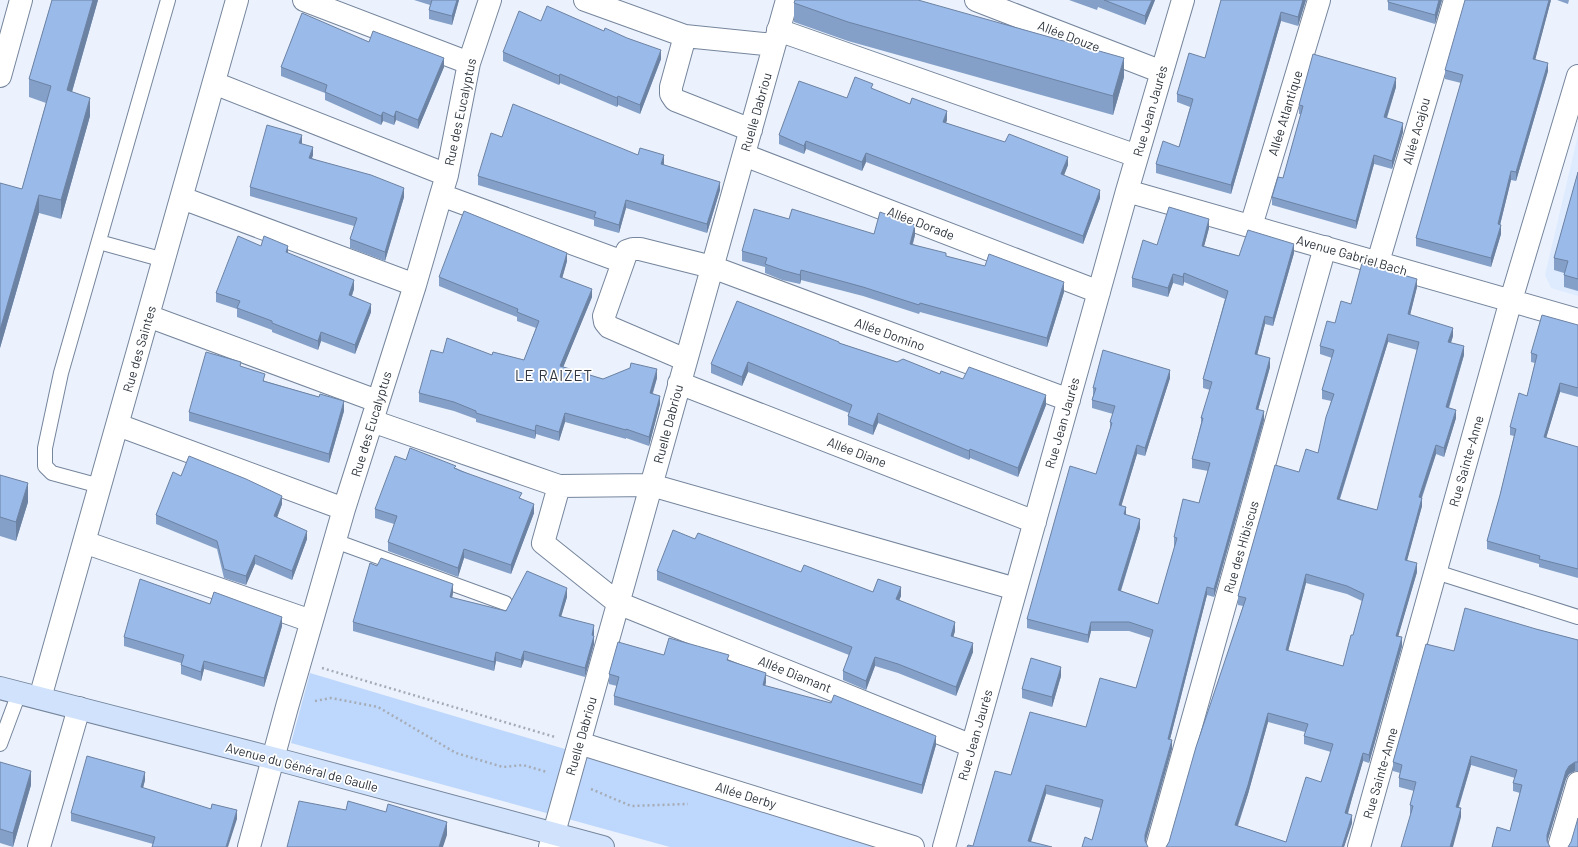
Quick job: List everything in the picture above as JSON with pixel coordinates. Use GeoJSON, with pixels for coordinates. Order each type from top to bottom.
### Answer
{"type":"FeatureCollection","features":[{"type":"Feature","properties":{"kind":"main road","name":"Avenue du Général de Gaulle"},"geometry":{"type":"LineString","coordinates":[[9,691],[272,759],[552,840],[603,847]]}},
{"type":"Feature","properties":{"kind":"street"},"geometry":{"type":"LineString","coordinates":[[0,76],[21,0]]}},
{"type":"Feature","properties":{"kind":"street","name":"Rue des Saintes"},"geometry":{"type":"LineString","coordinates":[[40,698],[238,0]]}},
{"type":"Feature","properties":{"kind":"street"},"geometry":{"type":"LineString","coordinates":[[304,0],[469,63]]}},
{"type":"Feature","properties":{"kind":"street","name":"Rue des Eucalyptus"},"geometry":{"type":"LineString","coordinates":[[249,847],[311,621],[444,185],[469,63],[490,0]]}},
{"type":"Feature","properties":{"kind":"street"},"geometry":{"type":"LineString","coordinates":[[585,0],[685,36],[776,38],[1137,156]]}},
{"type":"Feature","properties":{"kind":"street","name":"Ruelle Dabriou"},"geometry":{"type":"LineString","coordinates":[[552,840],[787,0]]}},
{"type":"Feature","properties":{"kind":"street","name":"Allée Douze"},"geometry":{"type":"LineString","coordinates":[[976,0],[1162,72]]}},
{"type":"Feature","properties":{"kind":"street","name":"Rue Jean Jaurès"},"geometry":{"type":"LineString","coordinates":[[944,847],[1127,191],[1183,0]]}},
{"type":"Feature","properties":{"kind":"street","name":"Allée Atlantique"},"geometry":{"type":"LineString","coordinates":[[1251,226],[1319,0]]}},
{"type":"Feature","properties":{"kind":"street","name":"Allée Acajou"},"geometry":{"type":"LineString","coordinates":[[1378,262],[1455,0]]}},
{"type":"Feature","properties":{"kind":"street"},"geometry":{"type":"LineString","coordinates":[[685,36],[671,87],[671,94],[675,100],[750,130]]}},
{"type":"Feature","properties":{"kind":"street","name":"Rue Sainte-Anne"},"geometry":{"type":"LineString","coordinates":[[1359,847],[1511,300],[1578,76]]}},
{"type":"Feature","properties":{"kind":"street"},"geometry":{"type":"LineString","coordinates":[[214,83],[444,185],[623,262],[604,316],[605,322],[609,327],[686,360]]}},
{"type":"Feature","properties":{"kind":"street","name":"Allée Dorade"},"geometry":{"type":"LineString","coordinates":[[744,155],[1099,292]]}},
{"type":"Feature","properties":{"kind":"street","name":"Avenue Gabriel Bach"},"geometry":{"type":"LineString","coordinates":[[1127,191],[1578,320]]}},
{"type":"Feature","properties":{"kind":"street"},"geometry":{"type":"LineString","coordinates":[[182,198],[415,284]]}},
{"type":"Feature","properties":{"kind":"street","name":"Rue des Hibiscus"},"geometry":{"type":"LineString","coordinates":[[1157,847],[1325,247]]}},
{"type":"Feature","properties":{"kind":"street","name":"Allée Domino"},"geometry":{"type":"LineString","coordinates":[[623,262],[627,251],[633,249],[712,267],[1069,400]]}},
{"type":"Feature","properties":{"kind":"street"},"geometry":{"type":"LineString","coordinates":[[148,316],[559,486],[651,485],[1016,589]]}},
{"type":"Feature","properties":{"kind":"street","name":"Allée Diane"},"geometry":{"type":"LineString","coordinates":[[679,383],[1035,522]]}},
{"type":"Feature","properties":{"kind":"street"},"geometry":{"type":"LineString","coordinates":[[118,425],[344,509]]}},
{"type":"Feature","properties":{"kind":"street","name":"Allée Diamant"},"geometry":{"type":"LineString","coordinates":[[559,486],[543,543],[618,603],[972,746]]}},
{"type":"Feature","properties":{"kind":"street"},"geometry":{"type":"LineString","coordinates":[[84,542],[311,621]]}},
{"type":"Feature","properties":{"kind":"street"},"geometry":{"type":"LineString","coordinates":[[39,847],[79,708]]}},
{"type":"Feature","properties":{"kind":"street","name":"Allée Derby"},"geometry":{"type":"LineString","coordinates":[[579,744],[913,847]]}},
{"type":"Feature","properties":{"kind":"street"},"geometry":{"type":"LineString","coordinates":[[1560,847],[1578,783]]}},
{"type":"Feature","properties":{"kind":"lane"},"geometry":{"type":"LineString","coordinates":[[100,486],[52,473],[45,466],[45,448],[61,373],[168,0]]}},
{"type":"Feature","properties":{"kind":"lane"},"geometry":{"type":"LineString","coordinates":[[99,242],[164,260]]}},
{"type":"Feature","properties":{"kind":"lane"},"geometry":{"type":"LineString","coordinates":[[335,541],[505,603]]}},
{"type":"Feature","properties":{"kind":"lane"},"geometry":{"type":"LineString","coordinates":[[1436,572],[1578,617]]}},
{"type":"Feature","properties":{"kind":"lane"},"geometry":{"type":"LineString","coordinates":[[0,744],[9,691]]}},
{"type":"Feature","properties":{"kind":"path"},"geometry":{"type":"LineString","coordinates":[[300,661],[579,744]]}},
{"type":"Feature","properties":{"kind":"shaded area"},"geometry":{"type":"Polygon","coordinates":[[[1578,135],[1578,296],[1551,288],[1545,275],[1578,135]]]}},
{"type":"Feature","properties":{"kind":"shaded area"},"geometry":{"type":"Polygon","coordinates":[[[310,673],[893,847],[670,847],[291,743],[310,673]]]}},
{"type":"Feature","properties":{"kind":"building"},"geometry":{"type":"Polygon","coordinates":[[[52,0],[93,0],[67,90],[90,98],[61,200],[39,195],[0,330],[0,183],[22,189],[51,86],[29,79],[52,0]]]}},
{"type":"Feature","properties":{"kind":"building"},"geometry":{"type":"Polygon","coordinates":[[[432,0],[457,0],[452,16],[429,10],[432,0]]]}},
{"type":"Feature","properties":{"kind":"building"},"geometry":{"type":"Polygon","coordinates":[[[795,0],[918,0],[1124,58],[1113,96],[848,22],[794,3],[795,0]]]}},
{"type":"Feature","properties":{"kind":"building"},"geometry":{"type":"Polygon","coordinates":[[[1104,0],[1152,0],[1145,16],[1104,0]]]}},
{"type":"Feature","properties":{"kind":"building"},"geometry":{"type":"Polygon","coordinates":[[[1221,0],[1303,0],[1298,17],[1281,12],[1231,185],[1156,164],[1163,141],[1179,147],[1193,99],[1177,94],[1189,53],[1205,58],[1221,0]]]}},
{"type":"Feature","properties":{"kind":"building"},"geometry":{"type":"Polygon","coordinates":[[[1388,0],[1439,0],[1435,15],[1388,2],[1388,0]]]}},
{"type":"Feature","properties":{"kind":"building"},"geometry":{"type":"Polygon","coordinates":[[[1465,0],[1549,0],[1533,59],[1548,63],[1516,172],[1511,171],[1498,224],[1501,225],[1491,258],[1416,238],[1463,75],[1445,70],[1465,0]]]}},
{"type":"Feature","properties":{"kind":"building"},"geometry":{"type":"Polygon","coordinates":[[[547,6],[604,31],[605,28],[627,38],[661,50],[640,105],[618,96],[617,98],[560,74],[559,76],[503,52],[519,11],[541,21],[547,6]]]}},
{"type":"Feature","properties":{"kind":"building"},"geometry":{"type":"Polygon","coordinates":[[[302,13],[369,42],[373,31],[444,58],[418,120],[396,111],[394,117],[383,112],[381,116],[325,92],[327,85],[281,67],[302,13]]]}},
{"type":"Feature","properties":{"kind":"building"},"geometry":{"type":"Polygon","coordinates":[[[1313,54],[1396,78],[1384,117],[1403,123],[1400,134],[1392,161],[1374,155],[1356,221],[1272,197],[1278,177],[1283,178],[1303,106],[1299,105],[1313,54]]]}},
{"type":"Feature","properties":{"kind":"building"},"geometry":{"type":"Polygon","coordinates":[[[855,77],[873,84],[871,88],[910,104],[912,98],[947,111],[943,122],[1005,142],[1009,134],[1068,157],[1061,174],[1100,190],[1083,236],[866,153],[862,162],[806,141],[804,146],[779,135],[799,81],[847,98],[855,77]]]}},
{"type":"Feature","properties":{"kind":"building"},"geometry":{"type":"Polygon","coordinates":[[[513,104],[638,155],[640,148],[664,155],[661,164],[720,182],[707,224],[626,200],[619,225],[594,217],[596,212],[478,176],[491,133],[502,137],[513,104]]]}},
{"type":"Feature","properties":{"kind":"building"},"geometry":{"type":"Polygon","coordinates":[[[267,125],[302,135],[299,143],[313,147],[309,158],[371,175],[404,188],[385,252],[350,239],[357,218],[250,187],[267,125]]]}},
{"type":"Feature","properties":{"kind":"building"},"geometry":{"type":"Polygon","coordinates":[[[1578,172],[1578,279],[1564,275],[1568,261],[1554,258],[1578,172]]]}},
{"type":"Feature","properties":{"kind":"building"},"geometry":{"type":"Polygon","coordinates":[[[1169,207],[1209,219],[1202,246],[1239,256],[1248,230],[1294,244],[1273,318],[1265,316],[1255,354],[1270,358],[1256,409],[1264,411],[1214,589],[1207,587],[1168,739],[1172,740],[1145,835],[1145,841],[1148,847],[1082,847],[1085,837],[1092,840],[1103,800],[1046,785],[1028,841],[1052,847],[967,847],[968,845],[973,846],[995,771],[1011,775],[1030,712],[1086,727],[1100,678],[1136,688],[1153,630],[1129,622],[1091,622],[1088,635],[1027,619],[1070,466],[1096,474],[1112,423],[1110,422],[1115,406],[1092,400],[1096,388],[1093,388],[1103,350],[1170,370],[1145,448],[1137,445],[1119,505],[1126,507],[1124,514],[1140,519],[1118,590],[1158,604],[1177,538],[1174,537],[1183,499],[1199,503],[1210,463],[1192,459],[1203,418],[1201,418],[1212,382],[1203,379],[1228,291],[1184,273],[1183,277],[1173,274],[1168,288],[1132,278],[1143,240],[1157,245],[1169,207]]]}},
{"type":"Feature","properties":{"kind":"building"},"geometry":{"type":"Polygon","coordinates":[[[754,209],[789,219],[792,209],[874,234],[880,212],[915,225],[910,244],[946,253],[946,256],[985,266],[989,254],[1064,282],[1047,338],[920,303],[919,305],[863,287],[801,270],[800,275],[765,264],[767,258],[742,251],[754,209]]]}},
{"type":"Feature","properties":{"kind":"building"},"geometry":{"type":"Polygon","coordinates":[[[464,211],[567,253],[560,277],[592,289],[560,366],[603,379],[630,368],[631,363],[657,369],[650,393],[660,396],[649,437],[626,429],[565,413],[559,432],[536,425],[535,431],[476,413],[476,411],[454,402],[419,393],[431,350],[443,353],[447,338],[492,355],[493,352],[524,360],[539,321],[517,312],[518,309],[439,277],[464,211]]]}},
{"type":"Feature","properties":{"kind":"building"},"geometry":{"type":"Polygon","coordinates":[[[238,236],[261,246],[264,236],[288,246],[286,252],[354,280],[349,295],[371,304],[355,345],[321,332],[318,341],[237,308],[240,301],[216,293],[238,236]]]}},
{"type":"Feature","properties":{"kind":"building"},"geometry":{"type":"Polygon","coordinates":[[[1362,263],[1417,279],[1408,314],[1453,328],[1448,342],[1464,346],[1446,407],[1456,410],[1444,448],[1436,445],[1419,497],[1422,498],[1405,560],[1417,563],[1396,636],[1402,637],[1369,755],[1363,753],[1345,813],[1352,815],[1342,847],[1166,847],[1169,842],[1196,747],[1246,598],[1238,596],[1275,465],[1299,472],[1306,449],[1318,453],[1326,417],[1334,394],[1322,390],[1334,350],[1320,346],[1327,321],[1335,323],[1341,301],[1351,304],[1362,263]],[[1388,334],[1337,499],[1377,510],[1419,342],[1388,334]],[[1306,574],[1286,650],[1343,666],[1364,594],[1347,586],[1306,574]],[[1268,713],[1235,825],[1286,842],[1306,777],[1321,782],[1333,744],[1304,736],[1308,724],[1268,713]]]}},
{"type":"Feature","properties":{"kind":"building"},"geometry":{"type":"Polygon","coordinates":[[[737,301],[839,343],[897,362],[903,359],[940,374],[941,371],[963,379],[969,367],[1046,395],[1018,468],[970,449],[969,451],[878,413],[873,426],[848,416],[852,405],[748,362],[742,377],[711,364],[737,301]]]}},
{"type":"Feature","properties":{"kind":"building"},"geometry":{"type":"Polygon","coordinates":[[[1542,315],[1578,325],[1578,388],[1560,383],[1544,437],[1578,447],[1578,569],[1539,559],[1540,556],[1487,541],[1516,429],[1510,427],[1519,393],[1527,396],[1537,355],[1531,353],[1542,315]]]}},
{"type":"Feature","properties":{"kind":"building"},"geometry":{"type":"Polygon","coordinates":[[[206,352],[241,362],[240,366],[265,374],[263,381],[319,397],[320,394],[344,401],[329,454],[189,412],[206,352]]]}},
{"type":"Feature","properties":{"kind":"building"},"geometry":{"type":"Polygon","coordinates":[[[410,448],[456,466],[454,468],[461,471],[522,493],[519,498],[534,504],[511,565],[464,549],[458,568],[388,542],[397,516],[375,509],[395,456],[406,460],[410,448]]]}},
{"type":"Feature","properties":{"kind":"building"},"geometry":{"type":"Polygon","coordinates":[[[189,456],[246,479],[282,496],[274,516],[307,531],[292,571],[255,555],[246,576],[224,569],[217,541],[156,515],[173,472],[181,476],[189,456]]]}},
{"type":"Feature","properties":{"kind":"building"},"geometry":{"type":"Polygon","coordinates":[[[0,475],[28,483],[16,522],[0,517],[0,475]]]}},
{"type":"Feature","properties":{"kind":"building"},"geometry":{"type":"Polygon","coordinates":[[[673,530],[695,539],[698,533],[801,572],[804,565],[873,592],[878,579],[901,587],[896,599],[955,622],[951,636],[973,643],[956,687],[898,664],[875,657],[866,681],[843,671],[852,647],[657,571],[673,530]]]}},
{"type":"Feature","properties":{"kind":"building"},"geometry":{"type":"Polygon","coordinates":[[[381,558],[453,584],[450,597],[506,611],[527,571],[567,588],[559,616],[594,625],[592,635],[594,636],[585,668],[524,651],[521,660],[496,652],[494,662],[353,622],[370,563],[377,566],[381,558]]]}},
{"type":"Feature","properties":{"kind":"building"},"geometry":{"type":"Polygon","coordinates":[[[140,579],[210,604],[214,592],[282,617],[264,678],[204,661],[201,672],[181,665],[184,655],[124,637],[140,579]]]}},
{"type":"Feature","properties":{"kind":"building"},"geometry":{"type":"Polygon","coordinates":[[[1465,608],[1578,640],[1578,762],[1575,762],[1569,766],[1566,771],[1547,835],[1547,841],[1550,847],[1492,847],[1497,827],[1510,831],[1522,785],[1513,783],[1517,770],[1471,756],[1456,807],[1461,808],[1450,847],[1401,847],[1413,806],[1410,805],[1416,782],[1399,778],[1402,765],[1393,762],[1426,644],[1454,651],[1465,608]]]}},
{"type":"Feature","properties":{"kind":"building"},"geometry":{"type":"Polygon","coordinates":[[[669,638],[729,655],[727,660],[766,673],[763,685],[831,703],[834,695],[936,736],[922,785],[614,696],[619,677],[609,674],[618,642],[664,655],[669,638]]]}},
{"type":"Feature","properties":{"kind":"building"},"geometry":{"type":"Polygon","coordinates":[[[1031,658],[1061,667],[1052,697],[1022,689],[1031,658]]]}},
{"type":"Feature","properties":{"kind":"building"},"geometry":{"type":"Polygon","coordinates":[[[87,756],[145,772],[141,787],[211,809],[212,804],[237,810],[226,847],[152,847],[155,837],[71,813],[87,756]]]}},
{"type":"Feature","properties":{"kind":"building"},"geometry":{"type":"Polygon","coordinates":[[[0,762],[31,771],[13,833],[0,829],[0,762]]]}},
{"type":"Feature","properties":{"kind":"building"},"geometry":{"type":"Polygon","coordinates":[[[299,801],[346,810],[348,801],[386,812],[388,804],[447,822],[439,847],[287,847],[299,801]]]}},
{"type":"Feature","properties":{"kind":"building"},"geometry":{"type":"Polygon","coordinates":[[[1578,818],[1578,847],[1568,847],[1571,842],[1578,818]]]}},
{"type":"Feature","properties":{"kind":"district","name":"LE RAIZET"},"geometry":{"type":"Point","coordinates":[554,376]}}]}
